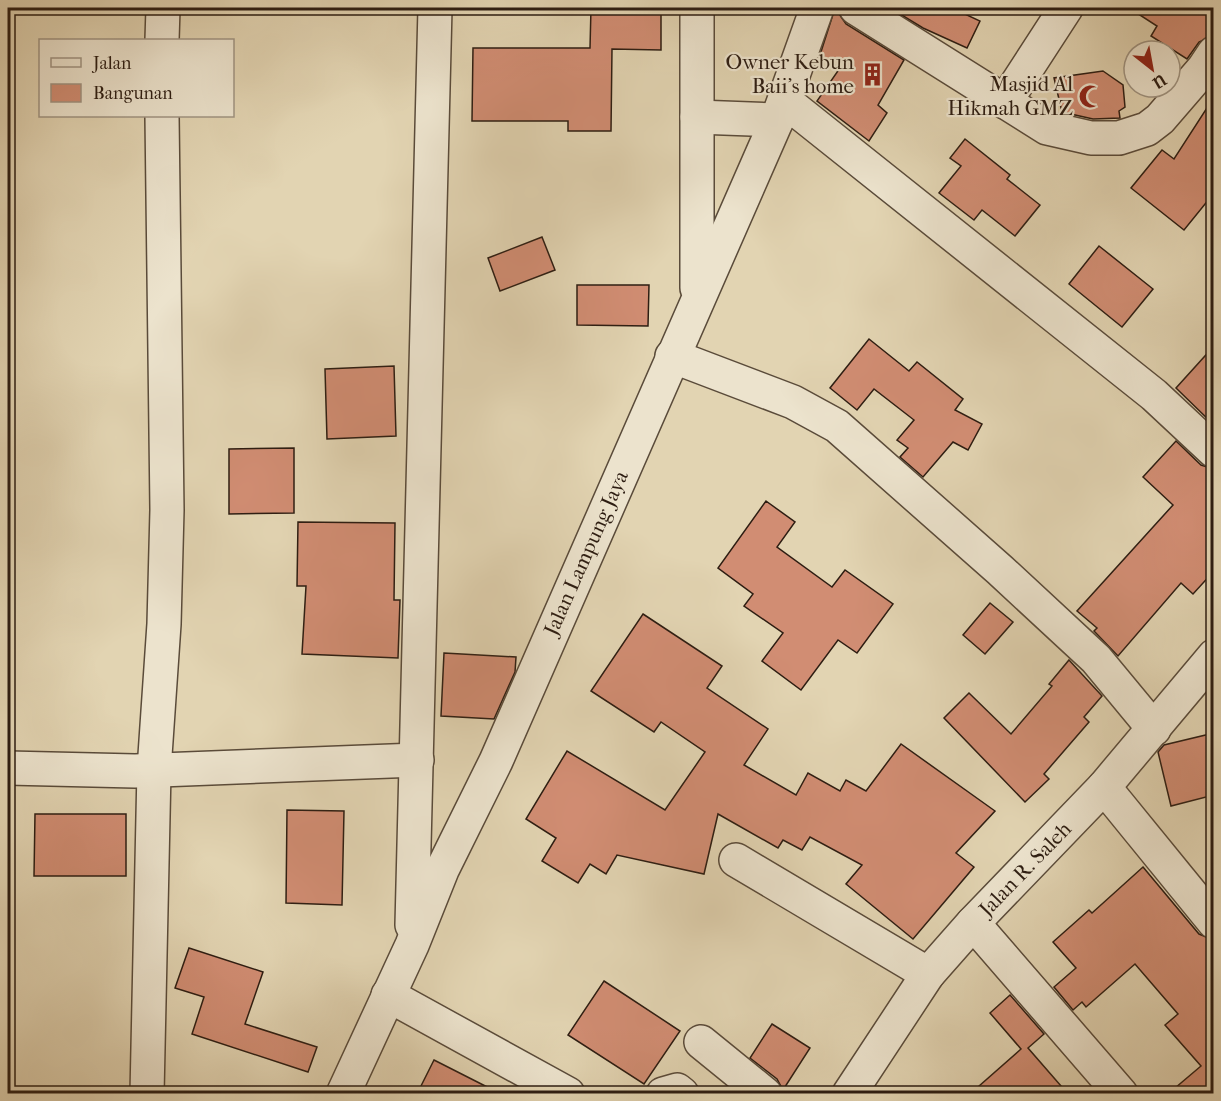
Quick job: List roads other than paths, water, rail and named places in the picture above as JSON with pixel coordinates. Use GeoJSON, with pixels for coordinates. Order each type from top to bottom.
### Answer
{"type":"FeatureCollection","features":[{"type":"Feature","properties":{"kind":"street"},"geometry":{"type":"LineString","coordinates":[[162,39],[163,8]]}},
{"type":"Feature","properties":{"kind":"street"},"geometry":{"type":"LineString","coordinates":[[412,945],[435,8]]}},
{"type":"Feature","properties":{"kind":"street"},"geometry":{"type":"LineString","coordinates":[[697,8],[698,299]]}},
{"type":"Feature","properties":{"kind":"street","name":"Jalan Lampung Jaya"},"geometry":{"type":"LineString","coordinates":[[343,1094],[412,945],[442,870],[496,761],[781,111],[817,8]]}},
{"type":"Feature","properties":{"kind":"street"},"geometry":{"type":"LineString","coordinates":[[856,8],[1047,128],[1090,138],[1133,135],[1160,119],[1214,53]]}},
{"type":"Feature","properties":{"kind":"street"},"geometry":{"type":"LineString","coordinates":[[1005,102],[1066,8]]}},
{"type":"Feature","properties":{"kind":"street"},"geometry":{"type":"LineString","coordinates":[[697,117],[781,111],[1154,395],[1214,451]]}},
{"type":"Feature","properties":{"kind":"street"},"geometry":{"type":"LineString","coordinates":[[147,1094],[154,770],[164,624],[167,510],[162,117]]}},
{"type":"Feature","properties":{"kind":"street"},"geometry":{"type":"LineString","coordinates":[[672,356],[793,402],[837,426],[1000,570],[1096,659],[1154,729]]}},
{"type":"Feature","properties":{"kind":"street","name":"Jalan R. Saleh"},"geometry":{"type":"LineString","coordinates":[[849,1094],[928,974],[973,923],[1104,787],[1214,656]]}},
{"type":"Feature","properties":{"kind":"street"},"geometry":{"type":"LineString","coordinates":[[8,768],[154,770],[417,760]]}},
{"type":"Feature","properties":{"kind":"street"},"geometry":{"type":"LineString","coordinates":[[1104,787],[1214,922]]}},
{"type":"Feature","properties":{"kind":"street"},"geometry":{"type":"LineString","coordinates":[[736,860],[928,974]]}},
{"type":"Feature","properties":{"kind":"street"},"geometry":{"type":"LineString","coordinates":[[973,923],[1121,1094]]}},
{"type":"Feature","properties":{"kind":"street"},"geometry":{"type":"LineString","coordinates":[[388,995],[568,1094]]}},
{"type":"Feature","properties":{"kind":"street"},"geometry":{"type":"LineString","coordinates":[[701,1042],[765,1094]]}},
{"type":"Feature","properties":{"kind":"street"},"geometry":{"type":"LineString","coordinates":[[663,1094],[677,1090],[682,1094]]}},
{"type":"Feature","properties":{"kind":"place","name":"Owner Kebun Baii's home"},"geometry":{"type":"Point","coordinates":[872,74]}},
{"type":"Feature","properties":{"kind":"place","name":"Masjid Al Hikmah GMZ"},"geometry":{"type":"Point","coordinates":[1091,96]}}]}
